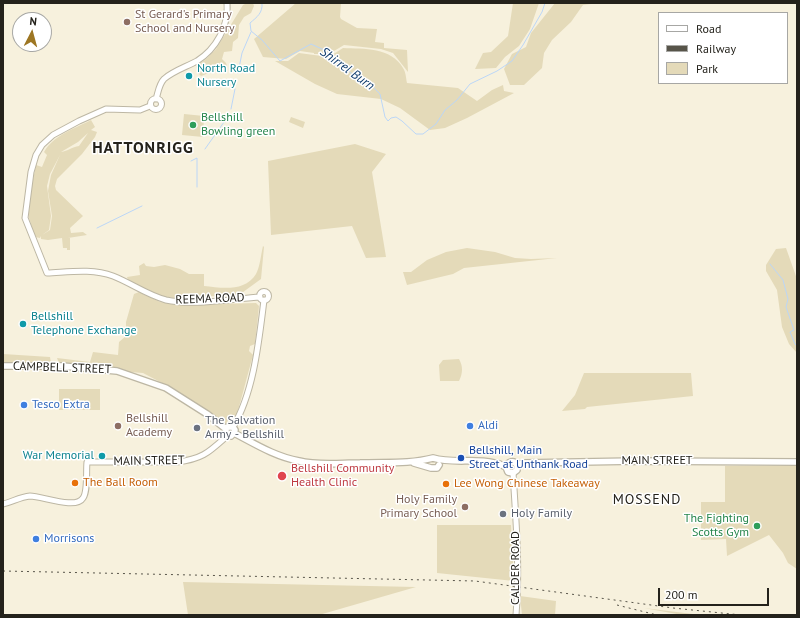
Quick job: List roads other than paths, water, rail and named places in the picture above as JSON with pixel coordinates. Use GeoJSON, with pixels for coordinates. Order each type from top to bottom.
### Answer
{"type":"FeatureCollection","features":[{"type":"Feature","properties":{"kind":"main road","name":"CAMPBELL STREET"},"geometry":{"type":"LineString","coordinates":[[3,366],[62,366],[117,371],[166,388],[207,414],[226,429]]}},
{"type":"Feature","properties":{"kind":"main road"},"geometry":{"type":"LineString","coordinates":[[231,434],[235,430],[233,427],[227,427],[226,434],[231,434],[267,450],[298,461],[323,463],[409,462],[434,458],[438,462],[493,462],[506,467],[508,472],[513,473],[517,470],[517,465],[515,462],[508,463],[506,467]]}},
{"type":"Feature","properties":{"kind":"main road"},"geometry":{"type":"LineString","coordinates":[[429,460],[428,465],[430,468]]}},
{"type":"Feature","properties":{"kind":"main road","name":"MAIN STREET"},"geometry":{"type":"LineString","coordinates":[[517,465],[524,463],[636,461],[797,462]]}},
{"type":"Feature","properties":{"kind":"main road"},"geometry":{"type":"LineString","coordinates":[[409,462],[435,469],[438,462]]}},
{"type":"Feature","properties":{"kind":"street"},"geometry":{"type":"LineString","coordinates":[[156,99],[160,102],[160,108],[154,110],[150,106],[151,101],[156,99],[160,86],[164,80],[180,69],[197,61],[212,49],[224,25],[227,13],[227,3]]}},
{"type":"Feature","properties":{"kind":"street","name":"REEMA ROAD"},"geometry":{"type":"LineString","coordinates":[[150,106],[140,110],[106,109],[53,135],[42,145],[36,155],[30,172],[25,218],[47,273],[84,271],[106,274],[157,297],[184,302],[262,298],[254,367],[242,410],[233,427]]}},
{"type":"Feature","properties":{"kind":"street","name":"MAIN STREET"},"geometry":{"type":"LineString","coordinates":[[3,504],[29,496],[65,502],[80,502],[86,494],[86,462],[188,461],[196,459],[209,452],[231,434]]}},
{"type":"Feature","properties":{"kind":"street","name":"CALDER ROAD"},"geometry":{"type":"LineString","coordinates":[[513,473],[518,552],[518,594],[516,615]]}},
{"type":"Feature","properties":{"kind":"waterway","name":"Shirrel Burn"},"geometry":{"type":"LineString","coordinates":[[262,3],[260,12],[250,23],[251,31],[262,40],[280,61],[311,44],[324,50],[358,79],[373,87],[380,94],[385,117],[388,121],[391,118],[396,117],[416,134],[423,134],[436,124],[445,110],[457,100],[470,84],[497,71],[512,61],[542,12],[545,3]]}},
{"type":"Feature","properties":{"kind":"waterway"},"geometry":{"type":"LineString","coordinates":[[238,73],[242,53],[251,32]]}},
{"type":"Feature","properties":{"kind":"waterway"},"geometry":{"type":"LineString","coordinates":[[231,109],[235,89]]}},
{"type":"Feature","properties":{"kind":"waterway"},"geometry":{"type":"LineString","coordinates":[[205,149],[229,115]]}},
{"type":"Feature","properties":{"kind":"waterway"},"geometry":{"type":"LineString","coordinates":[[191,161],[197,158],[197,187]]}},
{"type":"Feature","properties":{"kind":"waterway"},"geometry":{"type":"LineString","coordinates":[[97,228],[142,206]]}},
{"type":"Feature","properties":{"kind":"waterway","name":"Shirrel Burn"},"geometry":{"type":"LineString","coordinates":[[770,264],[783,280],[788,299],[786,307],[794,330],[790,332],[797,346]]}},
{"type":"Feature","properties":{"kind":"railway"},"geometry":{"type":"LineString","coordinates":[[3,571],[475,581],[673,608],[741,615]]}},
{"type":"Feature","properties":{"kind":"railway"},"geometry":{"type":"LineString","coordinates":[[617,605],[657,615]]}},
{"type":"Feature","properties":{"kind":"place","name":"St Gerard's Primary School and Nursery"},"geometry":{"type":"Point","coordinates":[127,22]}},
{"type":"Feature","properties":{"kind":"place","name":"North Road Nursery"},"geometry":{"type":"Point","coordinates":[189,76]}},
{"type":"Feature","properties":{"kind":"place","name":"Bellshill Bowling green"},"geometry":{"type":"Point","coordinates":[193,125]}},
{"type":"Feature","properties":{"kind":"place","name":"Bellshill Telephone Exchange"},"geometry":{"type":"Point","coordinates":[23,324]}},
{"type":"Feature","properties":{"kind":"place","name":"Tesco Extra"},"geometry":{"type":"Point","coordinates":[24,405]}},
{"type":"Feature","properties":{"kind":"place","name":"Bellshill Academy"},"geometry":{"type":"Point","coordinates":[118,426]}},
{"type":"Feature","properties":{"kind":"place","name":"Aldi"},"geometry":{"type":"Point","coordinates":[470,426]}},
{"type":"Feature","properties":{"kind":"place","name":"The Salvation Army - Bellshill"},"geometry":{"type":"Point","coordinates":[197,428]}},
{"type":"Feature","properties":{"kind":"place","name":"War Memorial"},"geometry":{"type":"Point","coordinates":[102,456]}},
{"type":"Feature","properties":{"kind":"place","name":"Bellshill, Main Street at Unthank Road"},"geometry":{"type":"Point","coordinates":[461,458]}},
{"type":"Feature","properties":{"kind":"place","name":"Bellshill Community Health Clinic"},"geometry":{"type":"Point","coordinates":[282,476]}},
{"type":"Feature","properties":{"kind":"place","name":"The Ball Room"},"geometry":{"type":"Point","coordinates":[75,483]}},
{"type":"Feature","properties":{"kind":"place","name":"Lee Wong Chinese Takeaway"},"geometry":{"type":"Point","coordinates":[446,484]}},
{"type":"Feature","properties":{"kind":"place","name":"Holy Family Primary School"},"geometry":{"type":"Point","coordinates":[465,507]}},
{"type":"Feature","properties":{"kind":"place","name":"Holy Family"},"geometry":{"type":"Point","coordinates":[503,514]}},
{"type":"Feature","properties":{"kind":"place","name":"The Fighting Scotts Gym"},"geometry":{"type":"Point","coordinates":[757,526]}},
{"type":"Feature","properties":{"kind":"place","name":"Morrisons"},"geometry":{"type":"Point","coordinates":[36,539]}},
{"type":"Feature","properties":{"kind":"district","name":"HATTONRIGG"},"geometry":{"type":"Point","coordinates":[143,148]}},
{"type":"Feature","properties":{"kind":"district","name":"MOSSEND"},"geometry":{"type":"Point","coordinates":[647,500]}}]}
